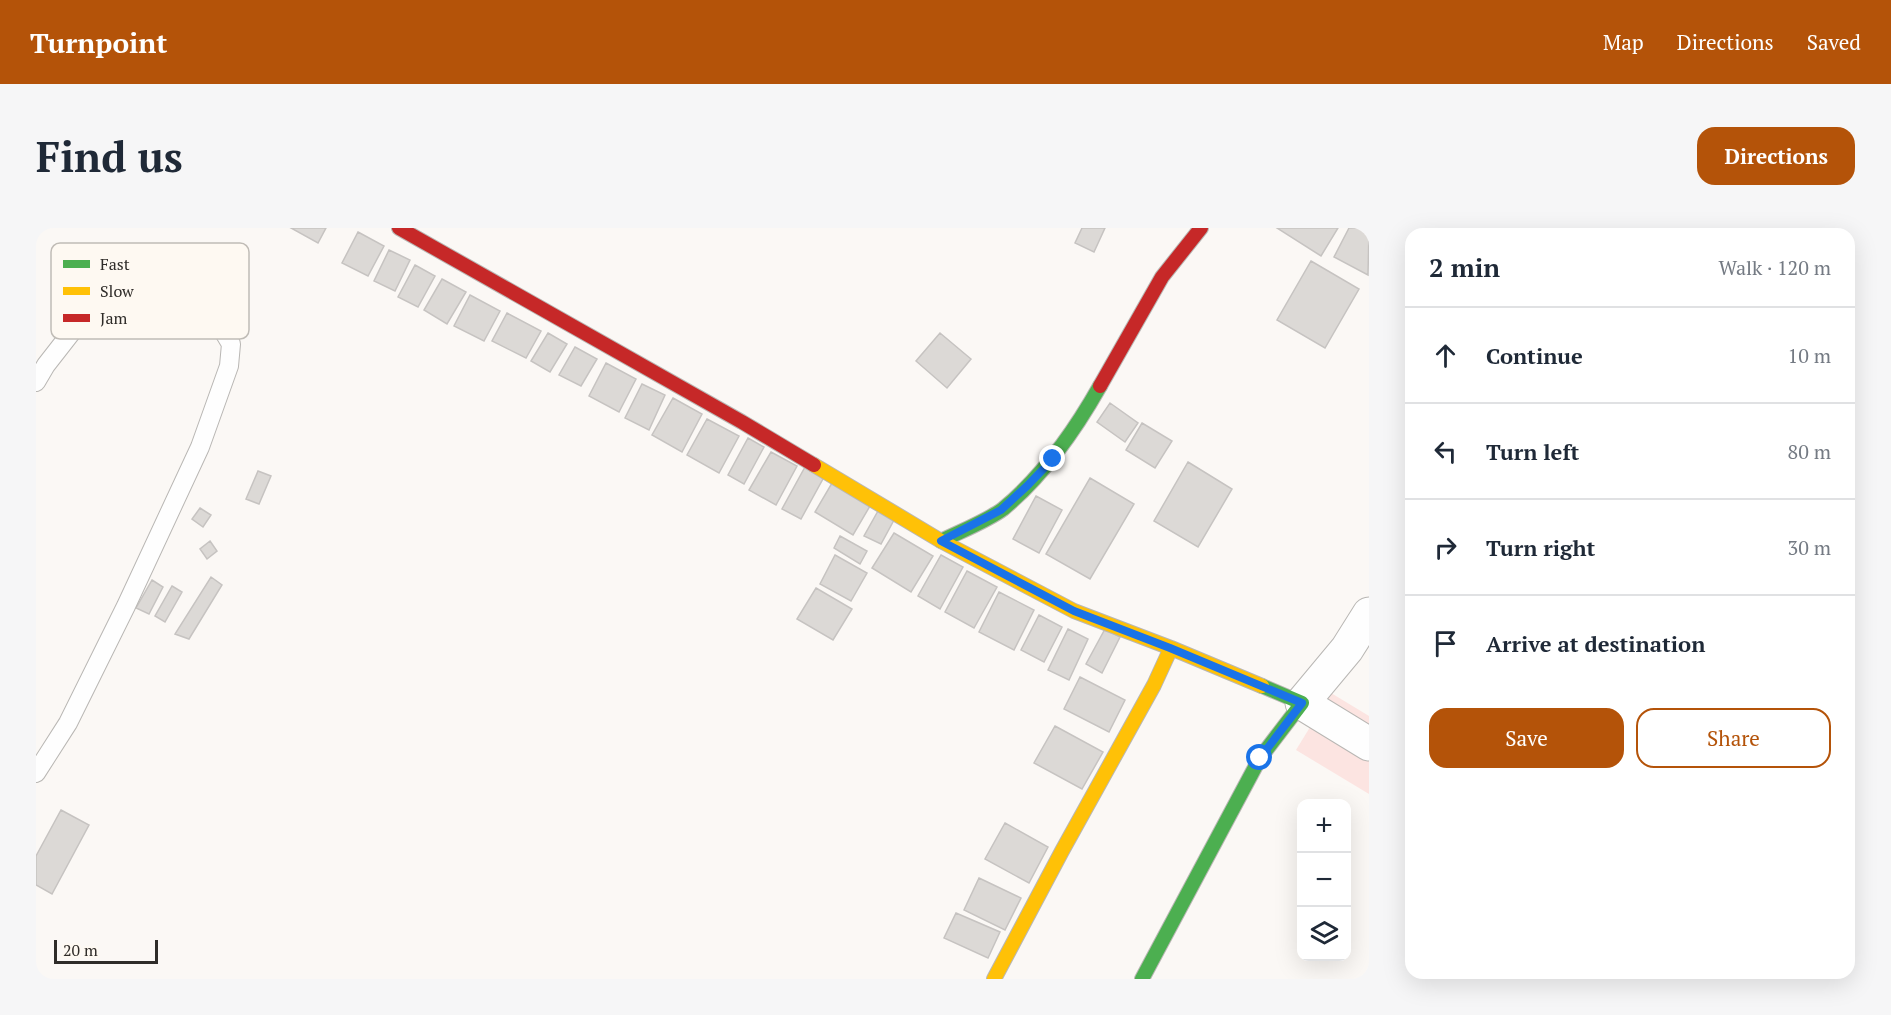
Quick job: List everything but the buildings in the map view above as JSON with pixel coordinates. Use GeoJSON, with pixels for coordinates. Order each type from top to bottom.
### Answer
{"type":"FeatureCollection","features":[{"type":"Feature","properties":{"kind":"street"},"geometry":{"type":"LineString","coordinates":[[399,228],[742,422],[941,541],[1074,611],[1302,703],[1369,744]]}},
{"type":"Feature","properties":{"kind":"street"},"geometry":{"type":"LineString","coordinates":[[941,541],[1001,510],[1053,459],[1078,424],[1162,277],[1201,228]]}},
{"type":"Feature","properties":{"kind":"street"},"geometry":{"type":"LineString","coordinates":[[1142,979],[1260,758],[1347,649],[1369,614]]}},
{"type":"Feature","properties":{"kind":"street"},"geometry":{"type":"LineString","coordinates":[[994,979],[1154,685],[1170,648]]}},
{"type":"Feature","properties":{"kind":"lane"},"geometry":{"type":"LineString","coordinates":[[36,382],[66,339]]}},
{"type":"Feature","properties":{"kind":"lane"},"geometry":{"type":"LineString","coordinates":[[36,773],[74,712],[200,447],[230,366],[231,344],[228,339]]}},
{"type":"Feature","properties":{"kind":"shaded area"},"geometry":{"type":"Polygon","coordinates":[[[1331,693],[1369,716],[1369,794],[1296,750],[1331,693]]]}},
{"type":"Feature","properties":{"kind":"traffic: fast"},"geometry":{"type":"LineString","coordinates":[[941,541],[989,518],[1018,496],[1057,452],[1080,420],[1100,386]]}},
{"type":"Feature","properties":{"kind":"traffic: fast"},"geometry":{"type":"LineString","coordinates":[[1142,979],[1260,758],[1302,703],[1262,686]]}},
{"type":"Feature","properties":{"kind":"traffic: slow"},"geometry":{"type":"LineString","coordinates":[[814,465],[941,541],[1074,611],[1262,686]]}},
{"type":"Feature","properties":{"kind":"traffic: slow"},"geometry":{"type":"LineString","coordinates":[[994,979],[1154,685],[1171,648]]}},
{"type":"Feature","properties":{"kind":"traffic: jam"},"geometry":{"type":"LineString","coordinates":[[399,228],[814,465]]}},
{"type":"Feature","properties":{"kind":"traffic: jam"},"geometry":{"type":"LineString","coordinates":[[1100,386],[1162,277],[1201,228]]}},
{"type":"Feature","properties":{"kind":"route"},"geometry":{"type":"LineString","coordinates":[[1053,459],[1001,510],[941,541],[1074,611],[1302,703],[1260,758]]}}]}
